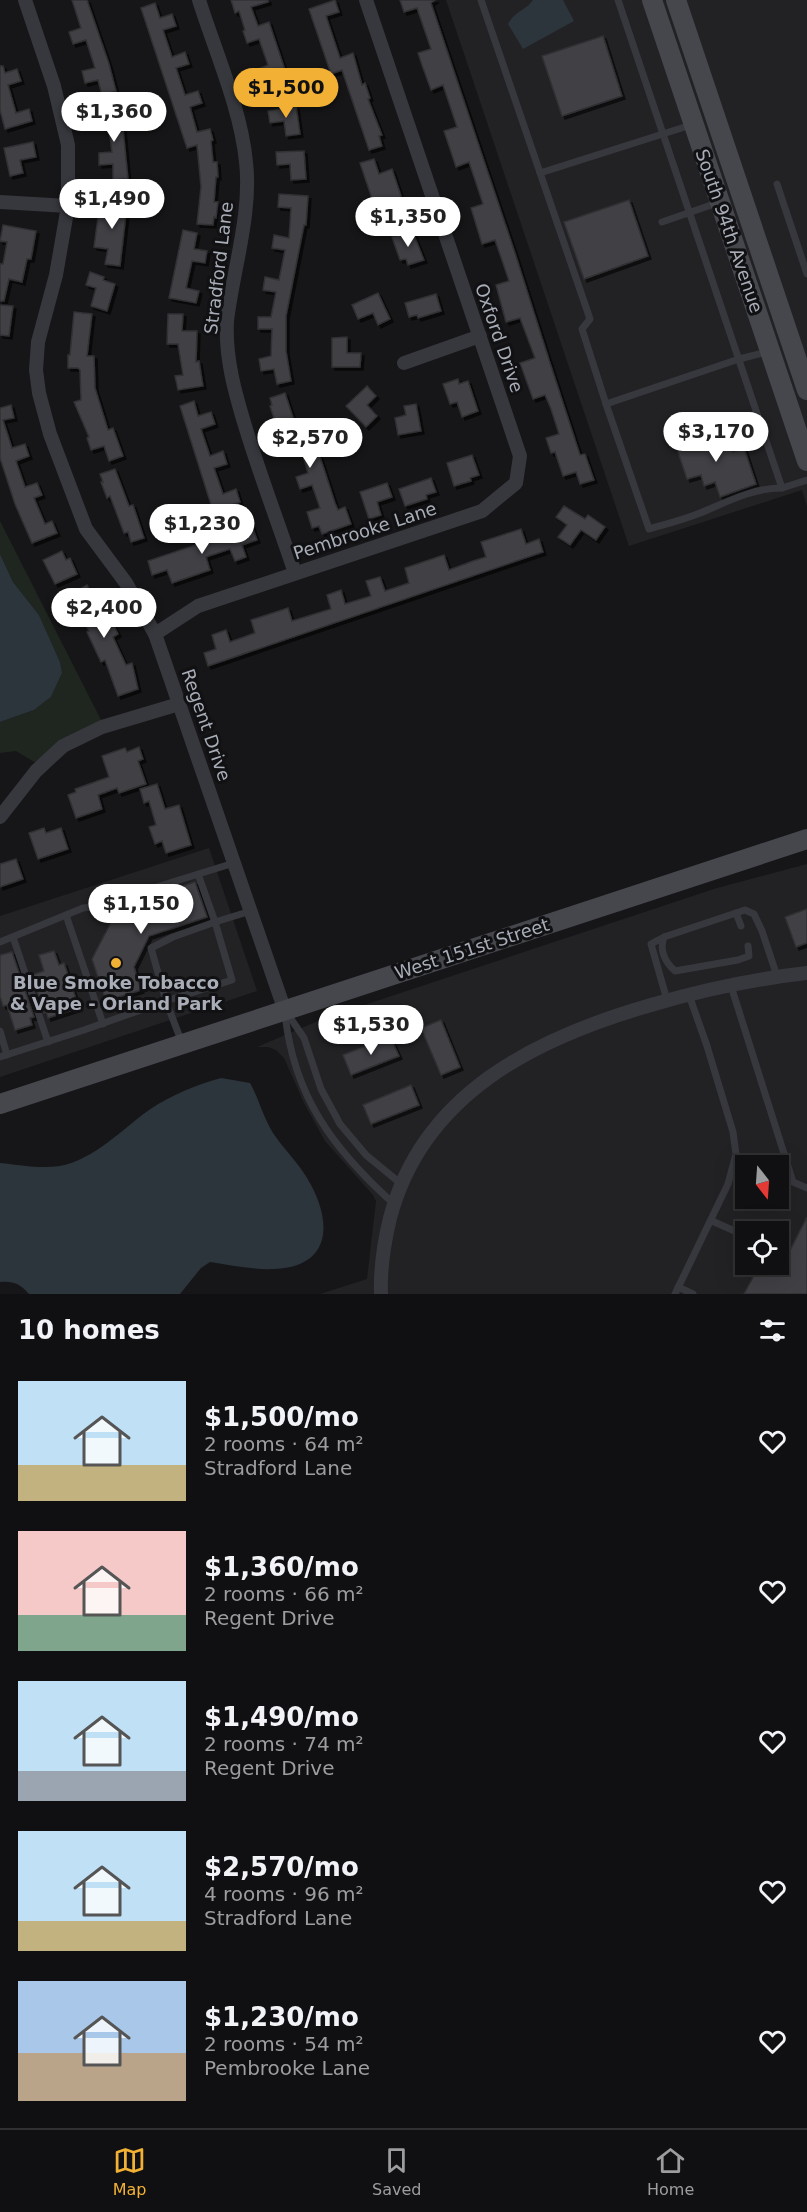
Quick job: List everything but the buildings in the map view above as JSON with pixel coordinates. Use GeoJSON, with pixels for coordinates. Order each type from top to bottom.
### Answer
{"type":"FeatureCollection","features":[{"type":"Feature","properties":{"kind":"street","name":"Regent Drive"},"geometry":{"type":"LineString","coordinates":[[25,0],[54,86],[68,145],[68,206],[56,275],[38,342],[36,370],[39,393],[50,434],[86,529],[126,583],[155,634],[285,1011]]}},
{"type":"Feature","properties":{"kind":"street","name":"Stradford Lane"},"geometry":{"type":"LineString","coordinates":[[199,0],[240,125],[246,163],[246,197],[227,321],[229,367],[252,448],[296,573]]}},
{"type":"Feature","properties":{"kind":"street","name":"Oxford Drive"},"geometry":{"type":"LineString","coordinates":[[366,0],[520,456],[516,483]]}},
{"type":"Feature","properties":{"kind":"street","name":"South 94th Avenue"},"geometry":{"type":"LineString","coordinates":[[652,0],[807,461]]}},
{"type":"Feature","properties":{"kind":"street","name":"South 94th Avenue"},"geometry":{"type":"LineString","coordinates":[[676,0],[807,390]]}},
{"type":"Feature","properties":{"kind":"street"},"geometry":{"type":"LineString","coordinates":[[0,202],[68,206]]}},
{"type":"Feature","properties":{"kind":"street"},"geometry":{"type":"LineString","coordinates":[[404,363],[480,336]]}},
{"type":"Feature","properties":{"kind":"street","name":"Pembrooke Lane"},"geometry":{"type":"LineString","coordinates":[[155,634],[198,606],[482,511],[516,483]]}},
{"type":"Feature","properties":{"kind":"street"},"geometry":{"type":"LineString","coordinates":[[0,817],[36,771],[63,746],[102,727],[179,704]]}},
{"type":"Feature","properties":{"kind":"street","name":"West 151st Street"},"geometry":{"type":"LineString","coordinates":[[0,1104],[807,839]]}},
{"type":"Feature","properties":{"kind":"street"},"geometry":{"type":"LineString","coordinates":[[381,1294],[384,1250],[400,1183],[421,1145],[437,1123],[456,1103],[494,1073],[527,1053],[615,1016],[689,995],[777,976],[807,973]]}},
{"type":"Feature","properties":{"kind":"lane"},"geometry":{"type":"LineString","coordinates":[[481,0],[590,319],[582,329],[649,529],[699,514],[728,500],[766,488],[782,488],[807,480]]}},
{"type":"Feature","properties":{"kind":"lane"},"geometry":{"type":"LineString","coordinates":[[618,0],[782,488]]}},
{"type":"Feature","properties":{"kind":"lane"},"geometry":{"type":"LineString","coordinates":[[540,173],[694,124]]}},
{"type":"Feature","properties":{"kind":"lane"},"geometry":{"type":"LineString","coordinates":[[777,184],[807,274]]}},
{"type":"Feature","properties":{"kind":"lane"},"geometry":{"type":"LineString","coordinates":[[662,222],[720,202]]}},
{"type":"Feature","properties":{"kind":"lane"},"geometry":{"type":"LineString","coordinates":[[606,404],[770,351]]}},
{"type":"Feature","properties":{"kind":"lane"},"geometry":{"type":"LineString","coordinates":[[0,942],[83,908],[234,863]]}},
{"type":"Feature","properties":{"kind":"lane"},"geometry":{"type":"LineString","coordinates":[[0,1030],[4,1056],[232,980],[198,874]]}},
{"type":"Feature","properties":{"kind":"lane"},"geometry":{"type":"LineString","coordinates":[[667,1000],[651,944],[664,937],[745,910],[754,914],[777,976]]}},
{"type":"Feature","properties":{"kind":"lane"},"geometry":{"type":"LineString","coordinates":[[183,1044],[166,1001],[151,948],[173,937],[251,911]]}},
{"type":"Feature","properties":{"kind":"lane"},"geometry":{"type":"LineString","coordinates":[[736,913],[741,926]]}},
{"type":"Feature","properties":{"kind":"lane"},"geometry":{"type":"LineString","coordinates":[[66,915],[103,1023]]}},
{"type":"Feature","properties":{"kind":"lane"},"geometry":{"type":"LineString","coordinates":[[13,937],[48,1041]]}},
{"type":"Feature","properties":{"kind":"lane"},"geometry":{"type":"LineString","coordinates":[[664,937],[661,946],[667,964],[675,971],[738,960],[749,956],[748,946]]}},
{"type":"Feature","properties":{"kind":"lane"},"geometry":{"type":"LineString","coordinates":[[731,986],[793,1182],[807,1188]]}},
{"type":"Feature","properties":{"kind":"lane"},"geometry":{"type":"LineString","coordinates":[[689,995],[707,1046],[736,1144],[734,1167],[712,1221],[676,1290],[693,1294]]}},
{"type":"Feature","properties":{"kind":"lane"},"geometry":{"type":"LineString","coordinates":[[285,1011],[304,1038],[321,1089],[340,1124],[366,1155],[400,1183]]}},
{"type":"Feature","properties":{"kind":"lane","name":"Regent Drive"},"geometry":{"type":"LineString","coordinates":[[285,1011],[288,1044],[317,1115],[339,1148],[394,1204]]}},
{"type":"Feature","properties":{"kind":"lane"},"geometry":{"type":"LineString","coordinates":[[712,1221],[735,1231]]}},
{"type":"Feature","properties":{"kind":"shaded area"},"geometry":{"type":"Polygon","coordinates":[[[446,0],[807,0],[807,506],[802,490],[629,546],[446,0]]]}},
{"type":"Feature","properties":{"kind":"shaded area"},"geometry":{"type":"Polygon","coordinates":[[[533,0],[563,0],[574,21],[523,49],[508,24],[533,0]]]}},
{"type":"Feature","properties":{"kind":"shaded area"},"geometry":{"type":"Polygon","coordinates":[[[0,521],[101,720],[36,763],[16,751],[0,753],[0,722],[34,710],[51,697],[62,673],[60,662],[39,615],[13,582],[0,554],[0,521]]]}},
{"type":"Feature","properties":{"kind":"shaded area"},"geometry":{"type":"Polygon","coordinates":[[[0,554],[13,582],[39,615],[60,662],[62,673],[51,697],[34,710],[0,722],[0,554]]]}},
{"type":"Feature","properties":{"kind":"shaded area"},"geometry":{"type":"Polygon","coordinates":[[[209,848],[257,991],[0,1077],[0,916],[209,848]]]}},
{"type":"Feature","properties":{"kind":"shaded area"},"geometry":{"type":"Polygon","coordinates":[[[807,864],[807,1294],[320,1294],[367,1279],[376,1201],[325,1141],[304,1103],[284,1058],[276,1050],[257,1047],[325,1018],[717,888],[807,864]]]}},
{"type":"Feature","properties":{"kind":"shaded area"},"geometry":{"type":"Polygon","coordinates":[[[221,1078],[250,1083],[273,1133],[303,1171],[311,1185],[322,1215],[321,1242],[316,1252],[306,1261],[274,1269],[210,1262],[201,1268],[180,1294],[29,1294],[16,1284],[0,1282],[0,1163],[45,1167],[73,1162],[107,1143],[149,1110],[166,1100],[193,1087],[221,1078]]]}},
{"type":"Feature","properties":{"kind":"place","name":"Blue Smoke Tobacco & Vape - Orland Park"},"geometry":{"type":"Point","coordinates":[116,963]}}]}
